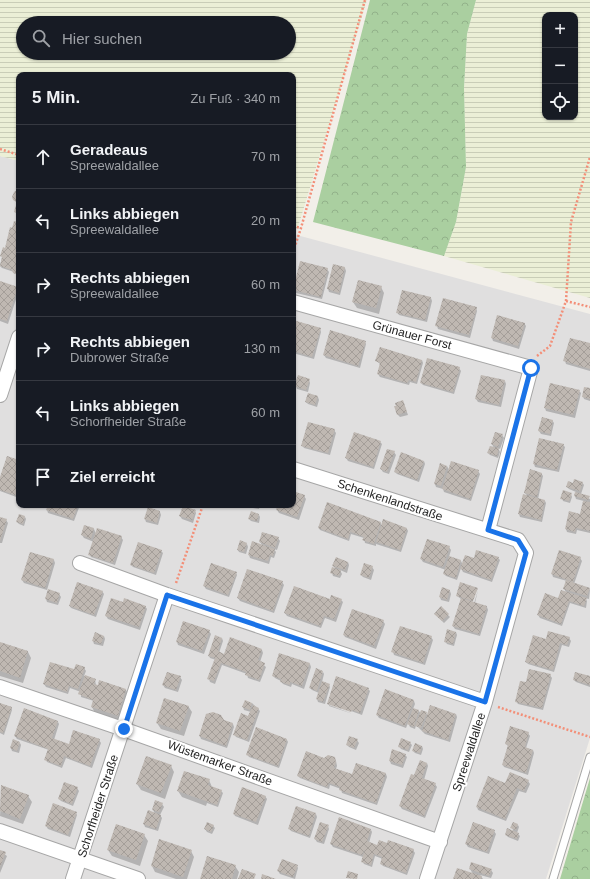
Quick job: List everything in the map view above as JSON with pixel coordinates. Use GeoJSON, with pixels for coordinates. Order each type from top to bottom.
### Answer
{"type":"FeatureCollection","features":[{"type":"Feature","properties":{"kind":"street","name":"Grünauer Forst"},"geometry":{"type":"LineString","coordinates":[[296,303],[531,368]]}},
{"type":"Feature","properties":{"kind":"street"},"geometry":{"type":"LineString","coordinates":[[0,395],[13,377],[16,357]]}},
{"type":"Feature","properties":{"kind":"street"},"geometry":{"type":"LineString","coordinates":[[488,530],[531,368]]}},
{"type":"Feature","properties":{"kind":"street","name":"Schenkenlandstraße"},"geometry":{"type":"LineString","coordinates":[[296,470],[488,530]]}},
{"type":"Feature","properties":{"kind":"street","name":"Spreewaldallee"},"geometry":{"type":"LineString","coordinates":[[427,879],[485,702],[526,553],[518,540],[488,530]]}},
{"type":"Feature","properties":{"kind":"street"},"geometry":{"type":"LineString","coordinates":[[80,562],[169,596],[485,702]]}},
{"type":"Feature","properties":{"kind":"street","name":"Schorfheider Straße"},"geometry":{"type":"LineString","coordinates":[[73,879],[169,596]]}},
{"type":"Feature","properties":{"kind":"street","name":"Wüstemarker Straße"},"geometry":{"type":"LineString","coordinates":[[0,687],[124,729],[440,842]]}},
{"type":"Feature","properties":{"kind":"street"},"geometry":{"type":"LineString","coordinates":[[0,831],[138,879]]}},
{"type":"Feature","properties":{"kind":"lane"},"geometry":{"type":"LineString","coordinates":[[553,879],[590,757]]}},
{"type":"Feature","properties":{"kind":"path"},"geometry":{"type":"LineString","coordinates":[[296,243],[365,0]]}},
{"type":"Feature","properties":{"kind":"path"},"geometry":{"type":"LineString","coordinates":[[0,149],[16,153]]}},
{"type":"Feature","properties":{"kind":"path"},"geometry":{"type":"LineString","coordinates":[[531,368],[534,358],[550,346],[566,301],[571,222],[590,157]]}},
{"type":"Feature","properties":{"kind":"path"},"geometry":{"type":"LineString","coordinates":[[296,227],[301,228]]}},
{"type":"Feature","properties":{"kind":"path"},"geometry":{"type":"LineString","coordinates":[[566,301],[590,307]]}},
{"type":"Feature","properties":{"kind":"path"},"geometry":{"type":"LineString","coordinates":[[169,596],[202,508]]}},
{"type":"Feature","properties":{"kind":"path"},"geometry":{"type":"LineString","coordinates":[[485,702],[590,737]]}},
{"type":"Feature","properties":{"kind":"shaded area"},"geometry":{"type":"Polygon","coordinates":[[[0,156],[16,160],[16,508],[296,508],[296,235],[590,314],[590,738],[546,879],[0,879],[0,156]]]}},
{"type":"Feature","properties":{"kind":"green space"},"geometry":{"type":"Polygon","coordinates":[[[0,0],[367,0],[298,227],[296,229],[296,72],[16,72],[16,160],[0,156],[0,0]]]}},
{"type":"Feature","properties":{"kind":"green space"},"geometry":{"type":"Polygon","coordinates":[[[370,0],[476,0],[467,34],[464,88],[466,167],[456,222],[444,256],[313,222],[370,0]]]}},
{"type":"Feature","properties":{"kind":"green space"},"geometry":{"type":"Polygon","coordinates":[[[476,0],[590,0],[590,298],[444,256],[456,222],[466,167],[464,89],[467,34],[476,0]]]}},
{"type":"Feature","properties":{"kind":"green space"},"geometry":{"type":"Polygon","coordinates":[[[590,778],[590,879],[560,879],[590,778]]]}},
{"type":"Feature","properties":{"kind":"building"},"geometry":{"type":"Polygon","coordinates":[[[16,191],[16,202],[13,200],[12,197],[16,191]]]}},
{"type":"Feature","properties":{"kind":"building"},"geometry":{"type":"Polygon","coordinates":[[[14,221],[16,221],[16,274],[13,273],[12,270],[0,266],[2,257],[0,256],[3,247],[5,248],[10,227],[12,228],[14,221]]]}},
{"type":"Feature","properties":{"kind":"building"},"geometry":{"type":"Polygon","coordinates":[[[300,261],[328,268],[321,297],[296,291],[296,278],[300,261]]]}},
{"type":"Feature","properties":{"kind":"building"},"geometry":{"type":"Polygon","coordinates":[[[333,264],[345,267],[339,293],[327,289],[333,264]]]}},
{"type":"Feature","properties":{"kind":"building"},"geometry":{"type":"Polygon","coordinates":[[[358,280],[382,286],[376,308],[352,302],[358,280]]]}},
{"type":"Feature","properties":{"kind":"building"},"geometry":{"type":"Polygon","coordinates":[[[0,281],[16,286],[16,293],[7,321],[0,319],[0,281]]]}},
{"type":"Feature","properties":{"kind":"building"},"geometry":{"type":"Polygon","coordinates":[[[402,290],[431,297],[425,320],[396,313],[402,290]]]}},
{"type":"Feature","properties":{"kind":"building"},"geometry":{"type":"Polygon","coordinates":[[[443,298],[477,307],[469,335],[435,326],[443,298]]]}},
{"type":"Feature","properties":{"kind":"building"},"geometry":{"type":"Polygon","coordinates":[[[497,315],[525,323],[518,346],[491,338],[497,315]]]}},
{"type":"Feature","properties":{"kind":"building"},"geometry":{"type":"Polygon","coordinates":[[[296,321],[321,328],[312,357],[296,352],[296,321]]]}},
{"type":"Feature","properties":{"kind":"building"},"geometry":{"type":"Polygon","coordinates":[[[330,330],[366,341],[358,366],[323,355],[330,330]]]}},
{"type":"Feature","properties":{"kind":"building"},"geometry":{"type":"Polygon","coordinates":[[[570,338],[590,343],[590,369],[563,361],[570,338]]]}},
{"type":"Feature","properties":{"kind":"building"},"geometry":{"type":"Polygon","coordinates":[[[380,347],[422,360],[416,382],[409,380],[407,383],[377,374],[380,363],[375,361],[380,347]]]}},
{"type":"Feature","properties":{"kind":"building"},"geometry":{"type":"Polygon","coordinates":[[[427,358],[460,367],[453,392],[420,383],[427,358]]]}},
{"type":"Feature","properties":{"kind":"building"},"geometry":{"type":"Polygon","coordinates":[[[298,375],[310,379],[306,390],[296,387],[298,375]]]}},
{"type":"Feature","properties":{"kind":"building"},"geometry":{"type":"Polygon","coordinates":[[[481,375],[505,380],[499,405],[475,399],[481,375]]]}},
{"type":"Feature","properties":{"kind":"building"},"geometry":{"type":"Polygon","coordinates":[[[550,383],[580,390],[573,415],[544,408],[550,383]]]}},
{"type":"Feature","properties":{"kind":"building"},"geometry":{"type":"Polygon","coordinates":[[[584,387],[590,388],[590,399],[582,397],[584,387]]]}},
{"type":"Feature","properties":{"kind":"building"},"geometry":{"type":"Polygon","coordinates":[[[308,393],[318,396],[315,405],[305,402],[308,393]]]}},
{"type":"Feature","properties":{"kind":"building"},"geometry":{"type":"Polygon","coordinates":[[[403,400],[407,412],[397,415],[394,406],[396,406],[395,403],[403,400]]]}},
{"type":"Feature","properties":{"kind":"building"},"geometry":{"type":"Polygon","coordinates":[[[542,417],[553,420],[550,434],[538,431],[542,417]]]}},
{"type":"Feature","properties":{"kind":"building"},"geometry":{"type":"Polygon","coordinates":[[[308,422],[335,429],[328,453],[301,446],[308,422]]]}},
{"type":"Feature","properties":{"kind":"building"},"geometry":{"type":"Polygon","coordinates":[[[354,432],[381,441],[373,467],[345,458],[354,432]]]}},
{"type":"Feature","properties":{"kind":"building"},"geometry":{"type":"Polygon","coordinates":[[[495,432],[503,434],[498,447],[491,444],[495,432]]]}},
{"type":"Feature","properties":{"kind":"building"},"geometry":{"type":"Polygon","coordinates":[[[539,438],[564,444],[557,470],[533,464],[539,438]]]}},
{"type":"Feature","properties":{"kind":"building"},"geometry":{"type":"Polygon","coordinates":[[[490,446],[499,448],[497,456],[487,453],[490,446]]]}},
{"type":"Feature","properties":{"kind":"building"},"geometry":{"type":"Polygon","coordinates":[[[387,449],[395,451],[387,472],[380,469],[387,449]]]}},
{"type":"Feature","properties":{"kind":"building"},"geometry":{"type":"Polygon","coordinates":[[[401,452],[424,461],[417,480],[394,472],[401,452]]]}},
{"type":"Feature","properties":{"kind":"building"},"geometry":{"type":"Polygon","coordinates":[[[7,456],[16,459],[16,495],[0,490],[0,477],[7,456]]]}},
{"type":"Feature","properties":{"kind":"building"},"geometry":{"type":"Polygon","coordinates":[[[451,461],[479,470],[470,499],[442,489],[451,461]]]}},
{"type":"Feature","properties":{"kind":"building"},"geometry":{"type":"Polygon","coordinates":[[[440,463],[447,466],[441,486],[434,484],[440,463]]]}},
{"type":"Feature","properties":{"kind":"building"},"geometry":{"type":"Polygon","coordinates":[[[530,469],[542,473],[537,497],[524,493],[530,469]]]}},
{"type":"Feature","properties":{"kind":"building"},"geometry":{"type":"Polygon","coordinates":[[[574,479],[583,482],[580,491],[566,487],[568,481],[573,483],[574,479]]]}},
{"type":"Feature","properties":{"kind":"building"},"geometry":{"type":"Polygon","coordinates":[[[563,490],[572,493],[569,501],[560,499],[563,490]]]}},
{"type":"Feature","properties":{"kind":"building"},"geometry":{"type":"Polygon","coordinates":[[[296,492],[305,495],[297,517],[276,510],[277,508],[296,508],[296,492]]]}},
{"type":"Feature","properties":{"kind":"building"},"geometry":{"type":"Polygon","coordinates":[[[575,492],[590,496],[588,500],[574,496],[575,492]]]}},
{"type":"Feature","properties":{"kind":"building"},"geometry":{"type":"Polygon","coordinates":[[[523,494],[545,500],[541,520],[518,514],[523,494]]]}},
{"type":"Feature","properties":{"kind":"building"},"geometry":{"type":"Polygon","coordinates":[[[583,501],[590,502],[590,531],[576,528],[575,532],[565,529],[569,511],[580,514],[583,501]]]}},
{"type":"Feature","properties":{"kind":"building"},"geometry":{"type":"Polygon","coordinates":[[[327,502],[381,522],[374,544],[362,540],[364,537],[351,532],[353,524],[348,539],[318,528],[327,502]]]}},
{"type":"Feature","properties":{"kind":"building"},"geometry":{"type":"Polygon","coordinates":[[[47,508],[77,508],[73,519],[46,510],[47,508]]]}},
{"type":"Feature","properties":{"kind":"building"},"geometry":{"type":"Polygon","coordinates":[[[148,508],[160,511],[157,523],[144,519],[148,508]]]}},
{"type":"Feature","properties":{"kind":"building"},"geometry":{"type":"Polygon","coordinates":[[[182,508],[196,510],[192,520],[179,516],[182,508]]]}},
{"type":"Feature","properties":{"kind":"building"},"geometry":{"type":"Polygon","coordinates":[[[251,511],[259,514],[257,521],[248,519],[251,511]]]}},
{"type":"Feature","properties":{"kind":"building"},"geometry":{"type":"Polygon","coordinates":[[[19,514],[25,516],[23,524],[16,522],[19,514]]]}},
{"type":"Feature","properties":{"kind":"building"},"geometry":{"type":"Polygon","coordinates":[[[0,517],[7,519],[0,541],[0,517]]]}},
{"type":"Feature","properties":{"kind":"building"},"geometry":{"type":"Polygon","coordinates":[[[383,519],[407,528],[400,550],[376,542],[383,519]]]}},
{"type":"Feature","properties":{"kind":"building"},"geometry":{"type":"Polygon","coordinates":[[[84,525],[94,528],[91,539],[81,535],[84,525]]]}},
{"type":"Feature","properties":{"kind":"building"},"geometry":{"type":"Polygon","coordinates":[[[97,528],[122,536],[113,563],[88,555],[97,528]]]}},
{"type":"Feature","properties":{"kind":"building"},"geometry":{"type":"Polygon","coordinates":[[[262,532],[279,537],[275,548],[259,542],[262,532]]]}},
{"type":"Feature","properties":{"kind":"building"},"geometry":{"type":"Polygon","coordinates":[[[427,539],[450,546],[443,567],[420,559],[427,539]]]}},
{"type":"Feature","properties":{"kind":"building"},"geometry":{"type":"Polygon","coordinates":[[[240,540],[247,543],[244,552],[237,550],[240,540]]]}},
{"type":"Feature","properties":{"kind":"building"},"geometry":{"type":"Polygon","coordinates":[[[252,541],[275,549],[273,556],[270,555],[268,561],[248,555],[252,541]]]}},
{"type":"Feature","properties":{"kind":"building"},"geometry":{"type":"Polygon","coordinates":[[[138,542],[162,550],[154,573],[130,565],[138,542]]]}},
{"type":"Feature","properties":{"kind":"building"},"geometry":{"type":"Polygon","coordinates":[[[476,550],[499,557],[491,580],[460,569],[465,555],[474,558],[476,550]]]}},
{"type":"Feature","properties":{"kind":"building"},"geometry":{"type":"Polygon","coordinates":[[[559,550],[581,557],[573,582],[551,574],[559,550]]]}},
{"type":"Feature","properties":{"kind":"building"},"geometry":{"type":"Polygon","coordinates":[[[30,552],[54,559],[45,588],[21,580],[30,552]]]}},
{"type":"Feature","properties":{"kind":"building"},"geometry":{"type":"Polygon","coordinates":[[[449,556],[461,560],[456,578],[443,574],[449,556]]]}},
{"type":"Feature","properties":{"kind":"building"},"geometry":{"type":"Polygon","coordinates":[[[336,557],[348,562],[345,570],[332,566],[336,557]]]}},
{"type":"Feature","properties":{"kind":"building"},"geometry":{"type":"Polygon","coordinates":[[[211,563],[237,572],[228,595],[203,586],[211,563]]]}},
{"type":"Feature","properties":{"kind":"building"},"geometry":{"type":"Polygon","coordinates":[[[364,563],[373,566],[369,578],[360,575],[364,563]]]}},
{"type":"Feature","properties":{"kind":"building"},"geometry":{"type":"Polygon","coordinates":[[[332,567],[341,570],[339,576],[330,573],[332,567]]]}},
{"type":"Feature","properties":{"kind":"building"},"geometry":{"type":"Polygon","coordinates":[[[247,569],[283,581],[273,611],[237,598],[247,569]]]}},
{"type":"Feature","properties":{"kind":"building"},"geometry":{"type":"Polygon","coordinates":[[[566,580],[590,588],[587,596],[563,589],[566,580]]]}},
{"type":"Feature","properties":{"kind":"building"},"geometry":{"type":"Polygon","coordinates":[[[77,582],[103,591],[94,615],[69,606],[77,582]]]}},
{"type":"Feature","properties":{"kind":"building"},"geometry":{"type":"Polygon","coordinates":[[[460,582],[478,588],[473,601],[456,596],[460,582]]]}},
{"type":"Feature","properties":{"kind":"building"},"geometry":{"type":"Polygon","coordinates":[[[294,586],[330,599],[331,595],[342,599],[334,619],[324,616],[320,626],[284,613],[294,586]]]}},
{"type":"Feature","properties":{"kind":"building"},"geometry":{"type":"Polygon","coordinates":[[[442,587],[450,590],[447,600],[439,597],[442,587]]]}},
{"type":"Feature","properties":{"kind":"building"},"geometry":{"type":"Polygon","coordinates":[[[48,589],[60,593],[57,603],[45,599],[48,589]]]}},
{"type":"Feature","properties":{"kind":"building"},"geometry":{"type":"Polygon","coordinates":[[[561,590],[587,598],[584,606],[569,601],[561,624],[537,615],[545,593],[558,598],[561,590]]]}},
{"type":"Feature","properties":{"kind":"building"},"geometry":{"type":"Polygon","coordinates":[[[111,598],[123,602],[124,598],[146,606],[139,627],[105,616],[111,598]]]}},
{"type":"Feature","properties":{"kind":"building"},"geometry":{"type":"Polygon","coordinates":[[[461,598],[487,606],[479,634],[452,626],[461,598]]]}},
{"type":"Feature","properties":{"kind":"building"},"geometry":{"type":"Polygon","coordinates":[[[441,606],[449,614],[442,621],[434,614],[441,606]]]}},
{"type":"Feature","properties":{"kind":"building"},"geometry":{"type":"Polygon","coordinates":[[[352,609],[384,620],[374,646],[343,635],[352,609]]]}},
{"type":"Feature","properties":{"kind":"building"},"geometry":{"type":"Polygon","coordinates":[[[183,621],[210,630],[202,651],[176,642],[183,621]]]}},
{"type":"Feature","properties":{"kind":"building"},"geometry":{"type":"Polygon","coordinates":[[[400,626],[432,636],[423,663],[391,652],[400,626]]]}},
{"type":"Feature","properties":{"kind":"building"},"geometry":{"type":"Polygon","coordinates":[[[447,629],[456,632],[453,644],[444,642],[447,629]]]}},
{"type":"Feature","properties":{"kind":"building"},"geometry":{"type":"Polygon","coordinates":[[[548,631],[570,637],[567,645],[560,643],[553,670],[525,662],[533,635],[546,639],[548,631]]]}},
{"type":"Feature","properties":{"kind":"building"},"geometry":{"type":"Polygon","coordinates":[[[95,632],[104,636],[101,644],[92,641],[95,632]]]}},
{"type":"Feature","properties":{"kind":"building"},"geometry":{"type":"Polygon","coordinates":[[[215,635],[222,638],[218,651],[224,654],[230,637],[262,649],[258,660],[265,663],[259,680],[245,675],[246,672],[221,663],[214,681],[207,679],[215,658],[208,656],[215,635]]]}},
{"type":"Feature","properties":{"kind":"building"},"geometry":{"type":"Polygon","coordinates":[[[0,642],[28,651],[20,678],[0,671],[0,642]]]}},
{"type":"Feature","properties":{"kind":"building"},"geometry":{"type":"Polygon","coordinates":[[[279,653],[310,663],[302,686],[290,682],[290,685],[280,682],[281,679],[272,676],[279,653]]]}},
{"type":"Feature","properties":{"kind":"building"},"geometry":{"type":"Polygon","coordinates":[[[50,662],[74,669],[76,664],[85,667],[78,689],[69,686],[67,692],[43,684],[50,662]]]}},
{"type":"Feature","properties":{"kind":"building"},"geometry":{"type":"Polygon","coordinates":[[[316,668],[323,671],[317,691],[309,688],[316,668]]]}},
{"type":"Feature","properties":{"kind":"building"},"geometry":{"type":"Polygon","coordinates":[[[529,669],[551,674],[542,708],[515,702],[520,681],[526,682],[529,669]]]}},
{"type":"Feature","properties":{"kind":"building"},"geometry":{"type":"Polygon","coordinates":[[[167,672],[181,676],[176,690],[162,685],[167,672]]]}},
{"type":"Feature","properties":{"kind":"building"},"geometry":{"type":"Polygon","coordinates":[[[575,672],[590,676],[590,685],[573,680],[575,672]]]}},
{"type":"Feature","properties":{"kind":"building"},"geometry":{"type":"Polygon","coordinates":[[[85,675],[96,679],[94,684],[98,685],[99,680],[126,689],[118,716],[91,707],[93,700],[78,694],[85,675]]]}},
{"type":"Feature","properties":{"kind":"building"},"geometry":{"type":"Polygon","coordinates":[[[336,676],[369,688],[360,713],[352,710],[351,712],[327,704],[336,676]]]}},
{"type":"Feature","properties":{"kind":"building"},"geometry":{"type":"Polygon","coordinates":[[[322,681],[330,684],[323,702],[316,699],[322,681]]]}},
{"type":"Feature","properties":{"kind":"building"},"geometry":{"type":"Polygon","coordinates":[[[385,689],[414,700],[405,726],[376,715],[385,689]]]}},
{"type":"Feature","properties":{"kind":"building"},"geometry":{"type":"Polygon","coordinates":[[[164,698],[189,706],[180,731],[156,723],[164,698]]]}},
{"type":"Feature","properties":{"kind":"building"},"geometry":{"type":"Polygon","coordinates":[[[245,700],[252,703],[250,710],[242,707],[245,700]]]}},
{"type":"Feature","properties":{"kind":"building"},"geometry":{"type":"Polygon","coordinates":[[[0,703],[12,707],[3,733],[0,732],[0,703]]]}},
{"type":"Feature","properties":{"kind":"building"},"geometry":{"type":"Polygon","coordinates":[[[253,705],[259,708],[247,740],[233,735],[241,713],[248,716],[253,705]]]}},
{"type":"Feature","properties":{"kind":"building"},"geometry":{"type":"Polygon","coordinates":[[[430,705],[456,714],[448,740],[422,731],[430,705]]]}},
{"type":"Feature","properties":{"kind":"building"},"geometry":{"type":"Polygon","coordinates":[[[24,708],[58,721],[52,738],[69,744],[73,730],[100,739],[90,766],[64,756],[61,766],[44,760],[48,749],[14,736],[24,708]]]}},
{"type":"Feature","properties":{"kind":"building"},"geometry":{"type":"Polygon","coordinates":[[[413,708],[419,710],[414,727],[407,724],[413,708]]]}},
{"type":"Feature","properties":{"kind":"building"},"geometry":{"type":"Polygon","coordinates":[[[421,710],[427,712],[421,728],[415,726],[421,710]]]}},
{"type":"Feature","properties":{"kind":"building"},"geometry":{"type":"Polygon","coordinates":[[[213,712],[221,715],[224,720],[233,723],[226,746],[199,736],[206,714],[213,712]]]}},
{"type":"Feature","properties":{"kind":"building"},"geometry":{"type":"Polygon","coordinates":[[[510,726],[529,732],[525,747],[533,750],[526,773],[502,765],[508,745],[505,744],[510,726]]]}},
{"type":"Feature","properties":{"kind":"building"},"geometry":{"type":"Polygon","coordinates":[[[256,727],[287,739],[278,766],[246,755],[256,727]]]}},
{"type":"Feature","properties":{"kind":"building"},"geometry":{"type":"Polygon","coordinates":[[[349,736],[358,739],[354,748],[346,745],[349,736]]]}},
{"type":"Feature","properties":{"kind":"building"},"geometry":{"type":"Polygon","coordinates":[[[401,738],[411,742],[408,750],[398,747],[401,738]]]}},
{"type":"Feature","properties":{"kind":"building"},"geometry":{"type":"Polygon","coordinates":[[[13,739],[20,742],[17,751],[10,748],[13,739]]]}},
{"type":"Feature","properties":{"kind":"building"},"geometry":{"type":"Polygon","coordinates":[[[415,743],[422,746],[420,753],[412,751],[415,743]]]}},
{"type":"Feature","properties":{"kind":"building"},"geometry":{"type":"Polygon","coordinates":[[[392,749],[406,754],[402,765],[389,761],[392,749]]]}},
{"type":"Feature","properties":{"kind":"building"},"geometry":{"type":"Polygon","coordinates":[[[306,751],[324,758],[328,755],[335,757],[336,762],[334,768],[352,774],[356,763],[386,773],[376,803],[339,790],[340,787],[329,783],[327,787],[297,776],[306,751]]]}},
{"type":"Feature","properties":{"kind":"building"},"geometry":{"type":"Polygon","coordinates":[[[146,756],[172,765],[161,793],[136,784],[146,756]]]}},
{"type":"Feature","properties":{"kind":"building"},"geometry":{"type":"Polygon","coordinates":[[[420,760],[427,763],[422,778],[436,783],[424,816],[399,806],[411,774],[414,775],[420,760]]]}},
{"type":"Feature","properties":{"kind":"building"},"geometry":{"type":"Polygon","coordinates":[[[184,771],[210,779],[208,785],[222,790],[217,805],[177,791],[184,771]]]}},
{"type":"Feature","properties":{"kind":"building"},"geometry":{"type":"Polygon","coordinates":[[[510,772],[529,780],[524,791],[517,788],[505,819],[476,807],[488,776],[505,783],[510,772]]]}},
{"type":"Feature","properties":{"kind":"building"},"geometry":{"type":"Polygon","coordinates":[[[64,782],[78,787],[72,804],[58,799],[64,782]]]}},
{"type":"Feature","properties":{"kind":"building"},"geometry":{"type":"Polygon","coordinates":[[[1,785],[29,795],[20,819],[0,811],[1,785]]]}},
{"type":"Feature","properties":{"kind":"building"},"geometry":{"type":"Polygon","coordinates":[[[242,787],[266,796],[256,822],[233,814],[242,787]]]}},
{"type":"Feature","properties":{"kind":"building"},"geometry":{"type":"Polygon","coordinates":[[[155,800],[163,803],[159,812],[152,810],[155,800]]]}},
{"type":"Feature","properties":{"kind":"building"},"geometry":{"type":"Polygon","coordinates":[[[53,803],[77,812],[68,835],[45,826],[53,803]]]}},
{"type":"Feature","properties":{"kind":"building"},"geometry":{"type":"Polygon","coordinates":[[[296,806],[316,813],[309,836],[288,829],[296,806]]]}},
{"type":"Feature","properties":{"kind":"building"},"geometry":{"type":"Polygon","coordinates":[[[148,810],[161,815],[156,829],[143,824],[148,810]]]}},
{"type":"Feature","properties":{"kind":"building"},"geometry":{"type":"Polygon","coordinates":[[[339,817],[371,829],[367,841],[377,845],[379,840],[387,843],[388,840],[414,849],[406,873],[380,864],[382,857],[374,854],[371,865],[361,862],[365,849],[362,855],[330,844],[339,817]]]}},
{"type":"Feature","properties":{"kind":"building"},"geometry":{"type":"Polygon","coordinates":[[[207,822],[214,825],[211,832],[204,829],[207,822]]]}},
{"type":"Feature","properties":{"kind":"building"},"geometry":{"type":"Polygon","coordinates":[[[320,822],[329,825],[322,842],[314,839],[320,822]]]}},
{"type":"Feature","properties":{"kind":"building"},"geometry":{"type":"Polygon","coordinates":[[[473,822],[495,830],[487,852],[465,844],[473,822]]]}},
{"type":"Feature","properties":{"kind":"building"},"geometry":{"type":"Polygon","coordinates":[[[513,822],[518,824],[516,830],[510,828],[513,822]]]}},
{"type":"Feature","properties":{"kind":"building"},"geometry":{"type":"Polygon","coordinates":[[[116,824],[145,834],[136,860],[107,850],[116,824]]]}},
{"type":"Feature","properties":{"kind":"building"},"geometry":{"type":"Polygon","coordinates":[[[507,828],[519,833],[517,839],[505,835],[507,828]]]}},
{"type":"Feature","properties":{"kind":"building"},"geometry":{"type":"Polygon","coordinates":[[[159,839],[192,850],[183,877],[151,866],[159,839]]]}},
{"type":"Feature","properties":{"kind":"building"},"geometry":{"type":"Polygon","coordinates":[[[0,850],[6,852],[0,867],[0,850]]]}},
{"type":"Feature","properties":{"kind":"building"},"geometry":{"type":"Polygon","coordinates":[[[207,856],[236,865],[232,879],[200,879],[207,856]]]}},
{"type":"Feature","properties":{"kind":"building"},"geometry":{"type":"Polygon","coordinates":[[[282,859],[298,865],[293,877],[277,871],[282,859]]]}},
{"type":"Feature","properties":{"kind":"building"},"geometry":{"type":"Polygon","coordinates":[[[471,862],[492,869],[489,876],[469,869],[471,862]]]}},
{"type":"Feature","properties":{"kind":"building"},"geometry":{"type":"Polygon","coordinates":[[[457,868],[482,876],[481,879],[453,879],[457,868]]]}},
{"type":"Feature","properties":{"kind":"building"},"geometry":{"type":"Polygon","coordinates":[[[242,869],[256,874],[254,879],[238,879],[242,869]]]}},
{"type":"Feature","properties":{"kind":"building"},"geometry":{"type":"Polygon","coordinates":[[[348,871],[358,874],[357,879],[346,878],[348,871]]]}},
{"type":"Feature","properties":{"kind":"building"},"geometry":{"type":"Polygon","coordinates":[[[262,874],[276,879],[261,879],[262,874]]]}},
{"type":"Feature","properties":{"kind":"route"},"geometry":{"type":"LineString","coordinates":[[124,729],[167,595],[485,702],[526,553],[518,540],[488,530],[531,368]]}}]}
